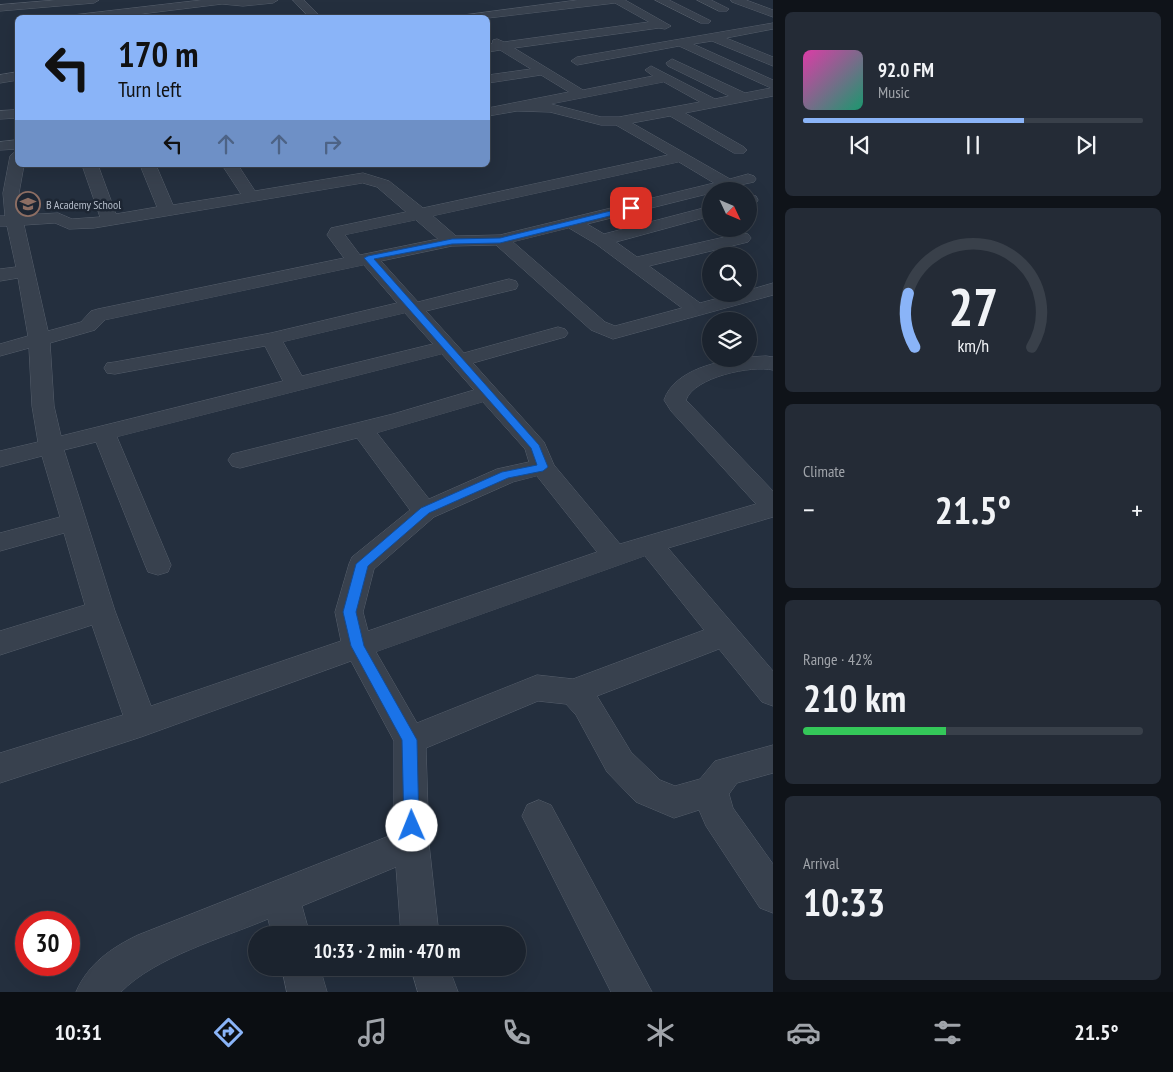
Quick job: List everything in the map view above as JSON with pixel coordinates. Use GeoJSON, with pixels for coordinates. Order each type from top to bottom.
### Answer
{"type":"FeatureCollection","features":[{"type":"Feature","properties":{"kind":"street"},"geometry":{"type":"LineString","coordinates":[[0,8],[89,0],[92,15]]}},
{"type":"Feature","properties":{"kind":"street"},"geometry":{"type":"LineString","coordinates":[[98,15],[183,2],[222,1],[243,4],[273,0]]}},
{"type":"Feature","properties":{"kind":"street"},"geometry":{"type":"LineString","coordinates":[[298,0],[314,15]]}},
{"type":"Feature","properties":{"kind":"street"},"geometry":{"type":"LineString","coordinates":[[474,15],[501,8],[617,0],[679,32],[695,31],[773,62]]}},
{"type":"Feature","properties":{"kind":"street"},"geometry":{"type":"LineString","coordinates":[[660,0],[705,21]]}},
{"type":"Feature","properties":{"kind":"street"},"geometry":{"type":"LineString","coordinates":[[702,0],[723,9]]}},
{"type":"Feature","properties":{"kind":"street"},"geometry":{"type":"LineString","coordinates":[[736,0],[773,14]]}},
{"type":"Feature","properties":{"kind":"street"},"geometry":{"type":"LineString","coordinates":[[183,2],[194,14]]}},
{"type":"Feature","properties":{"kind":"street"},"geometry":{"type":"LineString","coordinates":[[551,6],[565,15]]}},
{"type":"Feature","properties":{"kind":"street"},"geometry":{"type":"LineString","coordinates":[[501,8],[519,21]]}},
{"type":"Feature","properties":{"kind":"street"},"geometry":{"type":"LineString","coordinates":[[737,18],[769,29]]}},
{"type":"Feature","properties":{"kind":"street"},"geometry":{"type":"LineString","coordinates":[[579,24],[594,33]]}},
{"type":"Feature","properties":{"kind":"street"},"geometry":{"type":"LineString","coordinates":[[490,48],[661,24]]}},
{"type":"Feature","properties":{"kind":"street"},"geometry":{"type":"LineString","coordinates":[[577,61],[769,29]]}},
{"type":"Feature","properties":{"kind":"street"},"geometry":{"type":"LineString","coordinates":[[533,30],[554,44],[560,52],[589,69]]}},
{"type":"Feature","properties":{"kind":"street"},"geometry":{"type":"LineString","coordinates":[[490,38],[543,71],[619,111],[682,157],[725,182]]}},
{"type":"Feature","properties":{"kind":"street"},"geometry":{"type":"LineString","coordinates":[[681,43],[773,85]]}},
{"type":"Feature","properties":{"kind":"street"},"geometry":{"type":"LineString","coordinates":[[621,54],[713,103]]}},
{"type":"Feature","properties":{"kind":"street"},"geometry":{"type":"LineString","coordinates":[[672,63],[744,98]]}},
{"type":"Feature","properties":{"kind":"street"},"geometry":{"type":"LineString","coordinates":[[490,80],[543,71]]}},
{"type":"Feature","properties":{"kind":"street"},"geometry":{"type":"LineString","coordinates":[[0,79],[15,76]]}},
{"type":"Feature","properties":{"kind":"street"},"geometry":{"type":"LineString","coordinates":[[490,112],[665,78]]}},
{"type":"Feature","properties":{"kind":"street"},"geometry":{"type":"LineString","coordinates":[[495,96],[515,107],[550,108],[601,121],[619,111],[637,117],[773,92]]}},
{"type":"Feature","properties":{"kind":"street"},"geometry":{"type":"LineString","coordinates":[[672,111],[739,150]]}},
{"type":"Feature","properties":{"kind":"street"},"geometry":{"type":"LineString","coordinates":[[0,115],[15,114]]}},
{"type":"Feature","properties":{"kind":"street"},"geometry":{"type":"LineString","coordinates":[[0,146],[15,144]]}},
{"type":"Feature","properties":{"kind":"street"},"geometry":{"type":"LineString","coordinates":[[615,556],[543,467],[536,447],[410,308],[336,235],[337,232],[682,157]]}},
{"type":"Feature","properties":{"kind":"street"},"geometry":{"type":"LineString","coordinates":[[16,167],[7,221],[26,270],[39,338],[43,406],[51,446],[101,611],[141,723]]}},
{"type":"Feature","properties":{"kind":"street"},"geometry":{"type":"LineString","coordinates":[[91,167],[110,221]]}},
{"type":"Feature","properties":{"kind":"street"},"geometry":{"type":"LineString","coordinates":[[149,167],[167,210]]}},
{"type":"Feature","properties":{"kind":"street"},"geometry":{"type":"LineString","coordinates":[[231,167],[251,197]]}},
{"type":"Feature","properties":{"kind":"street"},"geometry":{"type":"LineString","coordinates":[[7,221],[58,218],[69,224],[110,221],[251,197],[327,176],[363,178],[383,184],[452,241]]}},
{"type":"Feature","properties":{"kind":"street"},"geometry":{"type":"LineString","coordinates":[[736,182],[748,179]]}},
{"type":"Feature","properties":{"kind":"street"},"geometry":{"type":"LineString","coordinates":[[0,350],[88,326],[98,316],[452,241],[500,240],[702,191]]}},
{"type":"Feature","properties":{"kind":"street"},"geometry":{"type":"LineString","coordinates":[[602,240],[702,213]]}},
{"type":"Feature","properties":{"kind":"street"},"geometry":{"type":"LineString","coordinates":[[573,223],[602,240],[698,311]]}},
{"type":"Feature","properties":{"kind":"street"},"geometry":{"type":"LineString","coordinates":[[633,264],[742,238]]}},
{"type":"Feature","properties":{"kind":"street"},"geometry":{"type":"LineString","coordinates":[[500,240],[598,326],[613,333],[773,289]]}},
{"type":"Feature","properties":{"kind":"street"},"geometry":{"type":"LineString","coordinates":[[0,275],[26,270]]}},
{"type":"Feature","properties":{"kind":"street"},"geometry":{"type":"LineString","coordinates":[[115,368],[271,339],[509,285]]}},
{"type":"Feature","properties":{"kind":"street"},"geometry":{"type":"LineString","coordinates":[[0,459],[295,384],[558,333]]}},
{"type":"Feature","properties":{"kind":"street"},"geometry":{"type":"LineString","coordinates":[[271,339],[295,384]]}},
{"type":"Feature","properties":{"kind":"street"},"geometry":{"type":"LineString","coordinates":[[0,768],[141,723],[650,544],[773,508],[675,400],[677,393],[683,386],[699,376],[748,363],[768,361],[773,364]]}},
{"type":"Feature","properties":{"kind":"street"},"geometry":{"type":"LineString","coordinates":[[240,460],[362,429],[488,393]]}},
{"type":"Feature","properties":{"kind":"street"},"geometry":{"type":"LineString","coordinates":[[362,429],[425,511]]}},
{"type":"Feature","properties":{"kind":"street"},"geometry":{"type":"LineString","coordinates":[[103,432],[158,565]]}},
{"type":"Feature","properties":{"kind":"street"},"geometry":{"type":"LineString","coordinates":[[419,926],[412,844],[410,740],[357,646],[349,612],[362,564],[425,511],[506,475],[543,467]]}},
{"type":"Feature","properties":{"kind":"street"},"geometry":{"type":"LineString","coordinates":[[0,542],[73,522]]}},
{"type":"Feature","properties":{"kind":"street"},"geometry":{"type":"LineString","coordinates":[[650,544],[773,694]]}},
{"type":"Feature","properties":{"kind":"street"},"geometry":{"type":"LineString","coordinates":[[0,643],[101,611]]}},
{"type":"Feature","properties":{"kind":"street"},"geometry":{"type":"LineString","coordinates":[[410,740],[536,688],[574,692],[723,635]]}},
{"type":"Feature","properties":{"kind":"street"},"geometry":{"type":"LineString","coordinates":[[574,692],[587,706],[619,762],[648,791],[674,802],[711,791],[727,772],[773,759]]}},
{"type":"Feature","properties":{"kind":"street"},"geometry":{"type":"LineString","coordinates":[[711,791],[718,815],[773,895]]}},
{"type":"Feature","properties":{"kind":"street"},"geometry":{"type":"LineString","coordinates":[[539,816],[632,992]]}},
{"type":"Feature","properties":{"kind":"street"},"geometry":{"type":"LineString","coordinates":[[96,992],[104,979],[127,960],[151,948],[412,844]]}},
{"type":"Feature","properties":{"kind":"street"},"geometry":{"type":"LineString","coordinates":[[280,896],[289,926]]}},
{"type":"Feature","properties":{"kind":"street"},"geometry":{"type":"LineString","coordinates":[[302,976],[307,992]]}},
{"type":"Feature","properties":{"kind":"street"},"geometry":{"type":"LineString","coordinates":[[433,976],[438,992]]}},
{"type":"Feature","properties":{"kind":"place","name":"B Academy School"},"geometry":{"type":"Point","coordinates":[28,204]}},
{"type":"Feature","properties":{"kind":"route"},"geometry":{"type":"LineString","coordinates":[[412,826],[410,740],[357,646],[349,612],[362,564],[425,511],[506,475],[543,467],[536,447],[368,258],[452,241],[478,242],[500,240],[631,208]]}}]}
